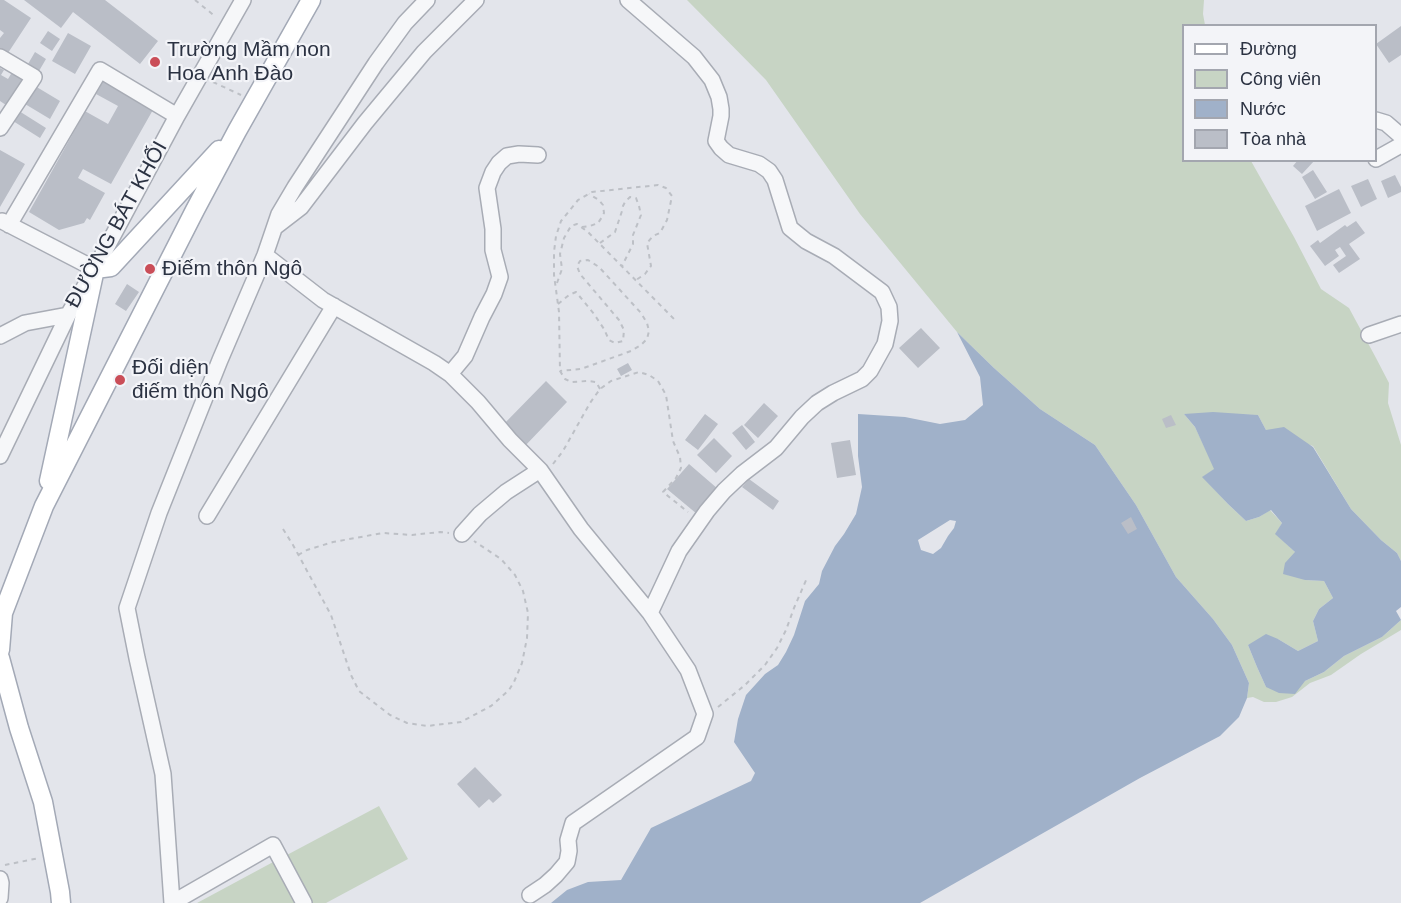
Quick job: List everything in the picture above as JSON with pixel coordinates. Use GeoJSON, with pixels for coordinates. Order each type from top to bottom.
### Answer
{"type":"FeatureCollection","features":[{"type":"Feature","properties":{"kind":"main road"},"geometry":{"type":"LineString","coordinates":[[0,650],[3,613],[44,506],[195,210],[311,0]]}},
{"type":"Feature","properties":{"kind":"main road"},"geometry":{"type":"LineString","coordinates":[[44,506],[95,269],[111,267],[237,131]]}},
{"type":"Feature","properties":{"kind":"main road"},"geometry":{"type":"LineString","coordinates":[[0,658],[18,728],[43,802],[61,903]]}},
{"type":"Feature","properties":{"kind":"street","name":"ĐƯỜNG BÁT KHỐI"},"geometry":{"type":"LineString","coordinates":[[0,456],[68,315],[243,0]]}},
{"type":"Feature","properties":{"kind":"street"},"geometry":{"type":"LineString","coordinates":[[304,903],[273,845],[172,903],[163,774],[127,608],[159,513],[265,255],[279,214],[376,63],[405,23],[427,0]]}},
{"type":"Feature","properties":{"kind":"street"},"geometry":{"type":"LineString","coordinates":[[273,229],[301,207],[365,123],[424,52],[476,0]]}},
{"type":"Feature","properties":{"kind":"street"},"geometry":{"type":"LineString","coordinates":[[628,0],[694,57],[712,80],[721,109],[716,141],[721,148],[729,155],[759,164],[769,171],[775,180],[790,228],[806,241],[834,256],[882,292],[889,307],[890,321],[885,344],[870,371],[862,379],[817,403],[776,448],[724,491],[680,551],[650,613]]}},
{"type":"Feature","properties":{"kind":"street"},"geometry":{"type":"LineString","coordinates":[[0,57],[34,77],[6,108],[0,128]]}},
{"type":"Feature","properties":{"kind":"street"},"geometry":{"type":"LineString","coordinates":[[95,269],[4,222],[100,70],[177,116]]}},
{"type":"Feature","properties":{"kind":"street"},"geometry":{"type":"LineString","coordinates":[[1377,120],[1386,123],[1401,136]]}},
{"type":"Feature","properties":{"kind":"street"},"geometry":{"type":"LineString","coordinates":[[1377,157],[1401,145]]}},
{"type":"Feature","properties":{"kind":"street"},"geometry":{"type":"LineString","coordinates":[[450,374],[465,356],[500,277],[493,250],[493,229],[487,188],[493,172],[507,156],[538,155]]}},
{"type":"Feature","properties":{"kind":"street"},"geometry":{"type":"LineString","coordinates":[[265,255],[323,300],[450,374],[540,470],[581,529],[650,613],[688,670],[705,714],[697,737],[573,824],[568,840],[567,862],[556,875],[530,895]]}},
{"type":"Feature","properties":{"kind":"street"},"geometry":{"type":"LineString","coordinates":[[207,516],[334,306]]}},
{"type":"Feature","properties":{"kind":"street"},"geometry":{"type":"LineString","coordinates":[[0,336],[25,323],[68,315]]}},
{"type":"Feature","properties":{"kind":"street"},"geometry":{"type":"LineString","coordinates":[[1369,335],[1401,324]]}},
{"type":"Feature","properties":{"kind":"street"},"geometry":{"type":"LineString","coordinates":[[462,534],[480,514],[506,492],[540,470]]}},
{"type":"Feature","properties":{"kind":"street"},"geometry":{"type":"LineString","coordinates":[[0,898],[3,872]]}},
{"type":"Feature","properties":{"kind":"path"},"geometry":{"type":"LineString","coordinates":[[195,0],[216,18]]}},
{"type":"Feature","properties":{"kind":"path"},"geometry":{"type":"LineString","coordinates":[[208,80],[243,97]]}},
{"type":"Feature","properties":{"kind":"path"},"geometry":{"type":"LineString","coordinates":[[600,389],[596,382],[571,382],[565,379],[560,371],[554,252],[561,221],[578,200],[592,192],[658,185],[666,188],[672,196],[667,220],[660,233],[653,236],[647,243],[651,266],[636,280]]}},
{"type":"Feature","properties":{"kind":"path"},"geometry":{"type":"LineString","coordinates":[[582,228],[598,223],[604,213],[603,205],[589,194]]}},
{"type":"Feature","properties":{"kind":"path"},"geometry":{"type":"LineString","coordinates":[[600,243],[615,232],[622,206],[630,197],[636,198],[641,215],[633,235],[633,244],[622,266]]}},
{"type":"Feature","properties":{"kind":"path"},"geometry":{"type":"LineString","coordinates":[[556,285],[562,269],[560,254],[564,238],[571,226],[577,224],[600,243],[677,322]]}},
{"type":"Feature","properties":{"kind":"path"},"geometry":{"type":"LineString","coordinates":[[558,304],[576,292],[594,314],[609,340],[615,343],[623,341],[624,330],[619,320],[580,274],[577,266],[580,261],[588,260],[604,273],[641,313],[649,331],[647,339],[631,351],[581,369],[560,371]]}},
{"type":"Feature","properties":{"kind":"path"},"geometry":{"type":"LineString","coordinates":[[540,470],[549,468],[563,452],[600,389],[611,381],[639,372],[649,375],[657,381],[666,395],[673,441],[680,457],[681,468],[676,478],[663,492],[700,522]]}},
{"type":"Feature","properties":{"kind":"path"},"geometry":{"type":"LineString","coordinates":[[283,529],[331,615],[351,675],[359,691],[390,715],[407,723],[427,726],[461,722],[491,706],[509,690],[514,682],[522,663],[527,638],[528,613],[523,591],[515,575],[501,559],[484,546],[462,534],[383,533],[333,542],[298,555]]}},
{"type":"Feature","properties":{"kind":"path"},"geometry":{"type":"LineString","coordinates":[[705,714],[746,685],[765,665],[786,630],[807,578]]}},
{"type":"Feature","properties":{"kind":"path"},"geometry":{"type":"LineString","coordinates":[[3,872],[48,857]]}},
{"type":"Feature","properties":{"kind":"green space"},"geometry":{"type":"Polygon","coordinates":[[[687,0],[1204,0],[1205,24],[1182,24],[1182,162],[1252,162],[1321,289],[1349,308],[1376,358],[1389,383],[1388,403],[1401,445],[1401,561],[1397,553],[1351,509],[1313,446],[1266,430],[1258,415],[1184,414],[1195,427],[1215,469],[1203,477],[1246,521],[1270,510],[1282,523],[1276,534],[1295,552],[1305,580],[1324,581],[1333,598],[1319,609],[1313,621],[1318,641],[1298,651],[1278,639],[1248,645],[1266,687],[1305,681],[1324,672],[1344,656],[1382,637],[1401,620],[1401,630],[1331,675],[1310,683],[1292,697],[1276,702],[1264,702],[1253,697],[1247,698],[1249,683],[1232,645],[1213,619],[1176,577],[1136,505],[1095,445],[1040,409],[957,332],[860,214],[766,80],[687,0]]]}},
{"type":"Feature","properties":{"kind":"green space"},"geometry":{"type":"Polygon","coordinates":[[[379,806],[408,859],[326,903],[310,903],[285,856],[379,806]]]}},
{"type":"Feature","properties":{"kind":"green space"},"geometry":{"type":"Polygon","coordinates":[[[275,861],[298,903],[197,903],[275,861]]]}},
{"type":"Feature","properties":{"kind":"water"},"geometry":{"type":"Polygon","coordinates":[[[957,332],[1040,409],[1095,445],[1136,505],[1176,577],[1213,619],[1232,645],[1249,683],[1247,698],[1239,717],[1220,736],[1140,778],[920,903],[551,903],[567,890],[588,882],[621,880],[651,828],[751,781],[755,773],[734,742],[738,719],[746,695],[765,674],[778,665],[786,652],[805,601],[819,584],[822,571],[835,546],[856,514],[862,487],[858,456],[858,414],[905,417],[940,424],[965,420],[983,405],[980,377],[957,332]],[[950,520],[918,540],[921,550],[933,554],[941,548],[956,521],[950,520]]]}},
{"type":"Feature","properties":{"kind":"water"},"geometry":{"type":"Polygon","coordinates":[[[1213,412],[1258,415],[1266,430],[1284,427],[1313,447],[1351,509],[1397,553],[1401,561],[1401,607],[1396,611],[1401,620],[1382,637],[1344,656],[1324,672],[1305,681],[1295,694],[1279,693],[1266,687],[1248,645],[1266,634],[1298,651],[1318,641],[1313,621],[1319,609],[1333,598],[1324,581],[1305,580],[1283,574],[1285,563],[1295,552],[1275,534],[1282,523],[1271,510],[1246,521],[1202,477],[1214,469],[1195,427],[1184,414],[1213,412]]]}},
{"type":"Feature","properties":{"kind":"building"},"geometry":{"type":"Polygon","coordinates":[[[0,0],[4,0],[31,18],[8,53],[0,48],[0,38],[4,33],[0,30],[0,0]]]}},
{"type":"Feature","properties":{"kind":"building"},"geometry":{"type":"Polygon","coordinates":[[[24,0],[105,0],[158,41],[140,64],[73,12],[61,28],[24,0]]]}},
{"type":"Feature","properties":{"kind":"building"},"geometry":{"type":"Polygon","coordinates":[[[1401,26],[1401,55],[1389,63],[1377,43],[1401,26]]]}},
{"type":"Feature","properties":{"kind":"building"},"geometry":{"type":"Polygon","coordinates":[[[48,31],[60,39],[52,51],[40,43],[48,31]]]}},
{"type":"Feature","properties":{"kind":"building"},"geometry":{"type":"Polygon","coordinates":[[[68,33],[91,46],[75,74],[52,61],[68,33]]]}},
{"type":"Feature","properties":{"kind":"building"},"geometry":{"type":"Polygon","coordinates":[[[35,52],[46,59],[39,71],[28,64],[35,52]]]}},
{"type":"Feature","properties":{"kind":"building"},"geometry":{"type":"Polygon","coordinates":[[[0,68],[4,70],[1,75],[8,79],[14,69],[27,78],[9,107],[0,101],[0,68]]]}},
{"type":"Feature","properties":{"kind":"building"},"geometry":{"type":"Polygon","coordinates":[[[104,80],[154,108],[111,184],[83,169],[78,178],[105,193],[90,220],[87,218],[84,223],[59,230],[29,212],[80,121],[77,119],[83,110],[108,124],[118,106],[96,94],[104,80]]]}},
{"type":"Feature","properties":{"kind":"building"},"geometry":{"type":"Polygon","coordinates":[[[35,86],[60,101],[50,119],[25,104],[35,86]]]}},
{"type":"Feature","properties":{"kind":"building"},"geometry":{"type":"Polygon","coordinates":[[[19,111],[46,128],[40,138],[13,121],[19,111]]]}},
{"type":"Feature","properties":{"kind":"building"},"geometry":{"type":"Polygon","coordinates":[[[0,150],[25,164],[0,207],[0,150]]]}},
{"type":"Feature","properties":{"kind":"building"},"geometry":{"type":"Polygon","coordinates":[[[1296,162],[1313,162],[1302,174],[1293,166],[1296,162]]]}},
{"type":"Feature","properties":{"kind":"building"},"geometry":{"type":"Polygon","coordinates":[[[1313,170],[1327,192],[1315,199],[1302,177],[1313,170]]]}},
{"type":"Feature","properties":{"kind":"building"},"geometry":{"type":"Polygon","coordinates":[[[1395,175],[1401,192],[1388,198],[1381,181],[1395,175]]]}},
{"type":"Feature","properties":{"kind":"building"},"geometry":{"type":"Polygon","coordinates":[[[1368,179],[1377,199],[1361,207],[1351,186],[1368,179]]]}},
{"type":"Feature","properties":{"kind":"building"},"geometry":{"type":"Polygon","coordinates":[[[1339,189],[1351,213],[1317,231],[1305,206],[1339,189]]]}},
{"type":"Feature","properties":{"kind":"building"},"geometry":{"type":"Polygon","coordinates":[[[1356,221],[1365,233],[1349,244],[1360,259],[1339,273],[1333,265],[1346,256],[1340,247],[1335,250],[1339,256],[1325,266],[1310,246],[1318,240],[1320,243],[1345,225],[1347,227],[1356,221]]]}},
{"type":"Feature","properties":{"kind":"building"},"geometry":{"type":"Polygon","coordinates":[[[127,284],[139,292],[126,311],[115,304],[127,284]]]}},
{"type":"Feature","properties":{"kind":"building"},"geometry":{"type":"Polygon","coordinates":[[[921,328],[940,348],[918,368],[899,348],[921,328]]]}},
{"type":"Feature","properties":{"kind":"building"},"geometry":{"type":"Polygon","coordinates":[[[628,363],[632,370],[621,376],[617,369],[628,363]]]}},
{"type":"Feature","properties":{"kind":"building"},"geometry":{"type":"Polygon","coordinates":[[[546,381],[567,402],[524,447],[502,426],[546,381]]]}},
{"type":"Feature","properties":{"kind":"building"},"geometry":{"type":"Polygon","coordinates":[[[764,403],[778,416],[758,438],[744,425],[764,403]]]}},
{"type":"Feature","properties":{"kind":"building"},"geometry":{"type":"Polygon","coordinates":[[[705,414],[718,424],[698,450],[685,440],[705,414]]]}},
{"type":"Feature","properties":{"kind":"building"},"geometry":{"type":"Polygon","coordinates":[[[1171,415],[1176,425],[1166,428],[1162,419],[1171,415]]]}},
{"type":"Feature","properties":{"kind":"building"},"geometry":{"type":"Polygon","coordinates":[[[742,425],[755,442],[746,450],[732,433],[742,425]]]}},
{"type":"Feature","properties":{"kind":"building"},"geometry":{"type":"Polygon","coordinates":[[[714,438],[732,456],[716,473],[697,455],[714,438]]]}},
{"type":"Feature","properties":{"kind":"building"},"geometry":{"type":"Polygon","coordinates":[[[850,440],[856,475],[837,478],[831,443],[850,440]]]}},
{"type":"Feature","properties":{"kind":"building"},"geometry":{"type":"Polygon","coordinates":[[[689,464],[718,489],[697,514],[667,489],[689,464]]]}},
{"type":"Feature","properties":{"kind":"building"},"geometry":{"type":"Polygon","coordinates":[[[749,479],[779,501],[773,510],[742,487],[749,479]]]}},
{"type":"Feature","properties":{"kind":"building"},"geometry":{"type":"Polygon","coordinates":[[[1131,517],[1137,529],[1128,534],[1121,523],[1131,517]]]}},
{"type":"Feature","properties":{"kind":"building"},"geometry":{"type":"Polygon","coordinates":[[[475,767],[502,795],[493,803],[489,799],[479,808],[457,784],[475,767]]]}},
{"type":"Feature","properties":{"kind":"place","name":"Trường Mầm non Hoa Anh Đào"},"geometry":{"type":"Point","coordinates":[155,62]}},
{"type":"Feature","properties":{"kind":"place","name":"Điếm thôn Ngô"},"geometry":{"type":"Point","coordinates":[150,269]}},
{"type":"Feature","properties":{"kind":"place","name":"Đối diện điếm thôn Ngô"},"geometry":{"type":"Point","coordinates":[120,380]}}]}
